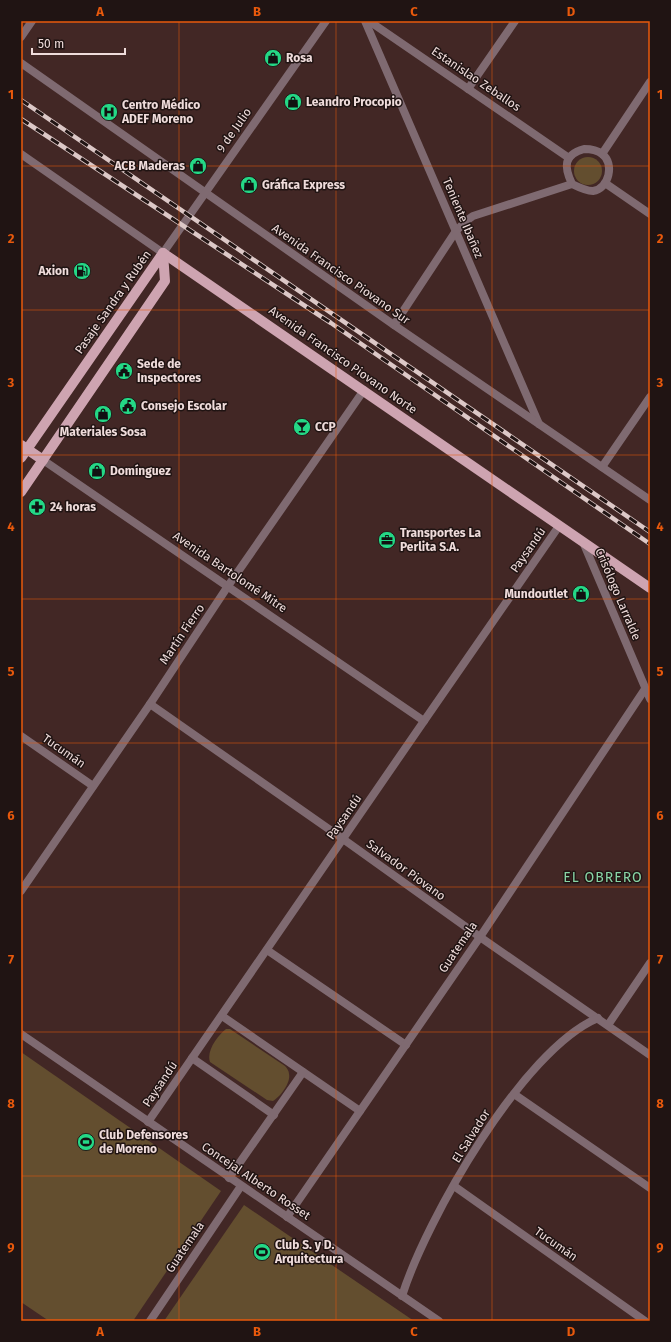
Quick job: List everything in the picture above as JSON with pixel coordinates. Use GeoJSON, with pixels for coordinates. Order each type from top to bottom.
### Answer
{"type":"FeatureCollection","features":[{"type":"Feature","properties":{"kind":"main road","name":"Avenida Francisco Piovano Norte"},"geometry":{"type":"LineString","coordinates":[[163,253],[650,588]]}},
{"type":"Feature","properties":{"kind":"main road","name":"Pasaje Sandra y Rubén"},"geometry":{"type":"LineString","coordinates":[[21,458],[24,447],[163,253]]}},
{"type":"Feature","properties":{"kind":"main road","name":"Pasaje Sandra y Rubén"},"geometry":{"type":"LineString","coordinates":[[21,492],[165,281],[163,253]]}},
{"type":"Feature","properties":{"kind":"main road","name":"Avenida Bartolomé Mitre"},"geometry":{"type":"LineString","coordinates":[[24,447],[43,460]]}},
{"type":"Feature","properties":{"kind":"street"},"geometry":{"type":"LineString","coordinates":[[21,37],[32,21]]}},
{"type":"Feature","properties":{"kind":"street","name":"9 de Julio"},"geometry":{"type":"LineString","coordinates":[[163,253],[326,21]]}},
{"type":"Feature","properties":{"kind":"street","name":"Teniente Ibañez"},"geometry":{"type":"LineString","coordinates":[[365,21],[539,424]]}},
{"type":"Feature","properties":{"kind":"street","name":"Estanislao Zeballos"},"geometry":{"type":"LineString","coordinates":[[370,21],[569,158]]}},
{"type":"Feature","properties":{"kind":"street"},"geometry":{"type":"LineString","coordinates":[[468,89],[515,21]]}},
{"type":"Feature","properties":{"kind":"street","name":"Avenida Francisco Piovano Sur"},"geometry":{"type":"LineString","coordinates":[[21,63],[394,325],[650,500]]}},
{"type":"Feature","properties":{"kind":"street"},"geometry":{"type":"LineString","coordinates":[[602,154],[650,82]]}},
{"type":"Feature","properties":{"kind":"street"},"geometry":{"type":"LineString","coordinates":[[394,325],[456,231],[466,221],[473,216],[572,184],[585,190],[593,191],[601,188],[609,173],[608,165],[602,154],[591,149],[584,149],[577,151],[569,158],[566,168],[572,184]]}},
{"type":"Feature","properties":{"kind":"street","name":"Avenida Francisco Piovano Norte"},"geometry":{"type":"LineString","coordinates":[[21,154],[163,253]]}},
{"type":"Feature","properties":{"kind":"street"},"geometry":{"type":"LineString","coordinates":[[605,183],[650,214]]}},
{"type":"Feature","properties":{"kind":"street","name":"Martín Fierro"},"geometry":{"type":"LineString","coordinates":[[21,891],[150,704],[228,586],[364,390]]}},
{"type":"Feature","properties":{"kind":"street"},"geometry":{"type":"LineString","coordinates":[[602,467],[650,397]]}},
{"type":"Feature","properties":{"kind":"street","name":"Avenida Bartolomé Mitre"},"geometry":{"type":"LineString","coordinates":[[43,460],[424,721]]}},
{"type":"Feature","properties":{"kind":"street","name":"Paysandú"},"geometry":{"type":"LineString","coordinates":[[148,1122],[559,526]]}},
{"type":"Feature","properties":{"kind":"street","name":"Crisólogo Larralde"},"geometry":{"type":"LineString","coordinates":[[583,542],[650,699]]}},
{"type":"Feature","properties":{"kind":"street","name":"Guatemala"},"geometry":{"type":"LineString","coordinates":[[287,1217],[480,938],[646,689]]}},
{"type":"Feature","properties":{"kind":"street","name":"Salvador Piovano"},"geometry":{"type":"LineString","coordinates":[[150,704],[343,839],[480,938],[650,1055]]}},
{"type":"Feature","properties":{"kind":"street","name":"Tucumán"},"geometry":{"type":"LineString","coordinates":[[21,736],[93,786]]}},
{"type":"Feature","properties":{"kind":"street"},"geometry":{"type":"LineString","coordinates":[[267,950],[406,1045]]}},
{"type":"Feature","properties":{"kind":"street"},"geometry":{"type":"LineString","coordinates":[[608,1025],[650,963]]}},
{"type":"Feature","properties":{"kind":"street"},"geometry":{"type":"LineString","coordinates":[[222,1016],[360,1111]]}},
{"type":"Feature","properties":{"kind":"street","name":"El Salvador"},"geometry":{"type":"LineString","coordinates":[[402,1296],[417,1255],[454,1186],[483,1138],[514,1094],[555,1049],[587,1023],[598,1018]]}},
{"type":"Feature","properties":{"kind":"street","name":"Concejal Alberto Rosset"},"geometry":{"type":"LineString","coordinates":[[21,1034],[438,1321]]}},
{"type":"Feature","properties":{"kind":"street"},"geometry":{"type":"LineString","coordinates":[[192,1058],[274,1114]]}},
{"type":"Feature","properties":{"kind":"street"},"geometry":{"type":"LineString","coordinates":[[229,1178],[303,1072]]}},
{"type":"Feature","properties":{"kind":"street"},"geometry":{"type":"LineString","coordinates":[[514,1094],[650,1188]]}},
{"type":"Feature","properties":{"kind":"street","name":"Guatemala"},"geometry":{"type":"LineString","coordinates":[[150,1321],[241,1186]]}},
{"type":"Feature","properties":{"kind":"street","name":"Tucumán"},"geometry":{"type":"LineString","coordinates":[[454,1186],[645,1321]]}},
{"type":"Feature","properties":{"kind":"shaded area"},"geometry":{"type":"Polygon","coordinates":[[[588,157],[598,161],[602,171],[598,181],[588,185],[578,181],[574,171],[578,161],[588,157]]]}},
{"type":"Feature","properties":{"kind":"shaded area"},"geometry":{"type":"Polygon","coordinates":[[[226,1029],[230,1029],[285,1066],[287,1069],[289,1078],[287,1085],[282,1093],[273,1101],[267,1100],[210,1062],[209,1058],[211,1048],[216,1039],[226,1029]]]}},
{"type":"Feature","properties":{"kind":"shaded area","name":"Club Defensores de Moreno"},"geometry":{"type":"Polygon","coordinates":[[[21,1052],[221,1191],[133,1321],[49,1321],[21,1302],[21,1052]]]}},
{"type":"Feature","properties":{"kind":"shaded area","name":"Club S. y D. Arquitectura"},"geometry":{"type":"Polygon","coordinates":[[[244,1205],[414,1321],[164,1321],[244,1205]]]}},
{"type":"Feature","properties":{"kind":"railway"},"geometry":{"type":"LineString","coordinates":[[21,100],[650,532]]}},
{"type":"Feature","properties":{"kind":"railway"},"geometry":{"type":"LineString","coordinates":[[21,119],[331,323],[650,544]]}},
{"type":"Feature","properties":{"kind":"place","name":"Rosa"},"geometry":{"type":"Point","coordinates":[273,58]}},
{"type":"Feature","properties":{"kind":"place","name":"Leandro Procopio"},"geometry":{"type":"Point","coordinates":[293,102]}},
{"type":"Feature","properties":{"kind":"place","name":"Centro Médico ADEF Moreno"},"geometry":{"type":"Point","coordinates":[109,112]}},
{"type":"Feature","properties":{"kind":"place","name":"ACB Maderas"},"geometry":{"type":"Point","coordinates":[198,166]}},
{"type":"Feature","properties":{"kind":"place","name":"Gráfica Express"},"geometry":{"type":"Point","coordinates":[249,185]}},
{"type":"Feature","properties":{"kind":"place","name":"Axion"},"geometry":{"type":"Point","coordinates":[82,271]}},
{"type":"Feature","properties":{"kind":"place","name":"Sede de Inspectores"},"geometry":{"type":"Point","coordinates":[124,371]}},
{"type":"Feature","properties":{"kind":"place","name":"Consejo Escolar"},"geometry":{"type":"Point","coordinates":[128,406]}},
{"type":"Feature","properties":{"kind":"place","name":"Materiales Sosa"},"geometry":{"type":"Point","coordinates":[103,414]}},
{"type":"Feature","properties":{"kind":"place","name":"CCP"},"geometry":{"type":"Point","coordinates":[302,427]}},
{"type":"Feature","properties":{"kind":"place","name":"Domínguez"},"geometry":{"type":"Point","coordinates":[97,471]}},
{"type":"Feature","properties":{"kind":"place","name":"24 horas"},"geometry":{"type":"Point","coordinates":[37,507]}},
{"type":"Feature","properties":{"kind":"place","name":"Transportes La Perlita S.A."},"geometry":{"type":"Point","coordinates":[387,540]}},
{"type":"Feature","properties":{"kind":"place","name":"Mundoutlet"},"geometry":{"type":"Point","coordinates":[581,594]}},
{"type":"Feature","properties":{"kind":"place","name":"Club Defensores de Moreno"},"geometry":{"type":"Point","coordinates":[86,1142]}},
{"type":"Feature","properties":{"kind":"place","name":"Club S. y D. Arquitectura"},"geometry":{"type":"Point","coordinates":[262,1252]}},
{"type":"Feature","properties":{"kind":"district","name":"EL OBRERO"},"geometry":{"type":"Point","coordinates":[603,877]}}]}
